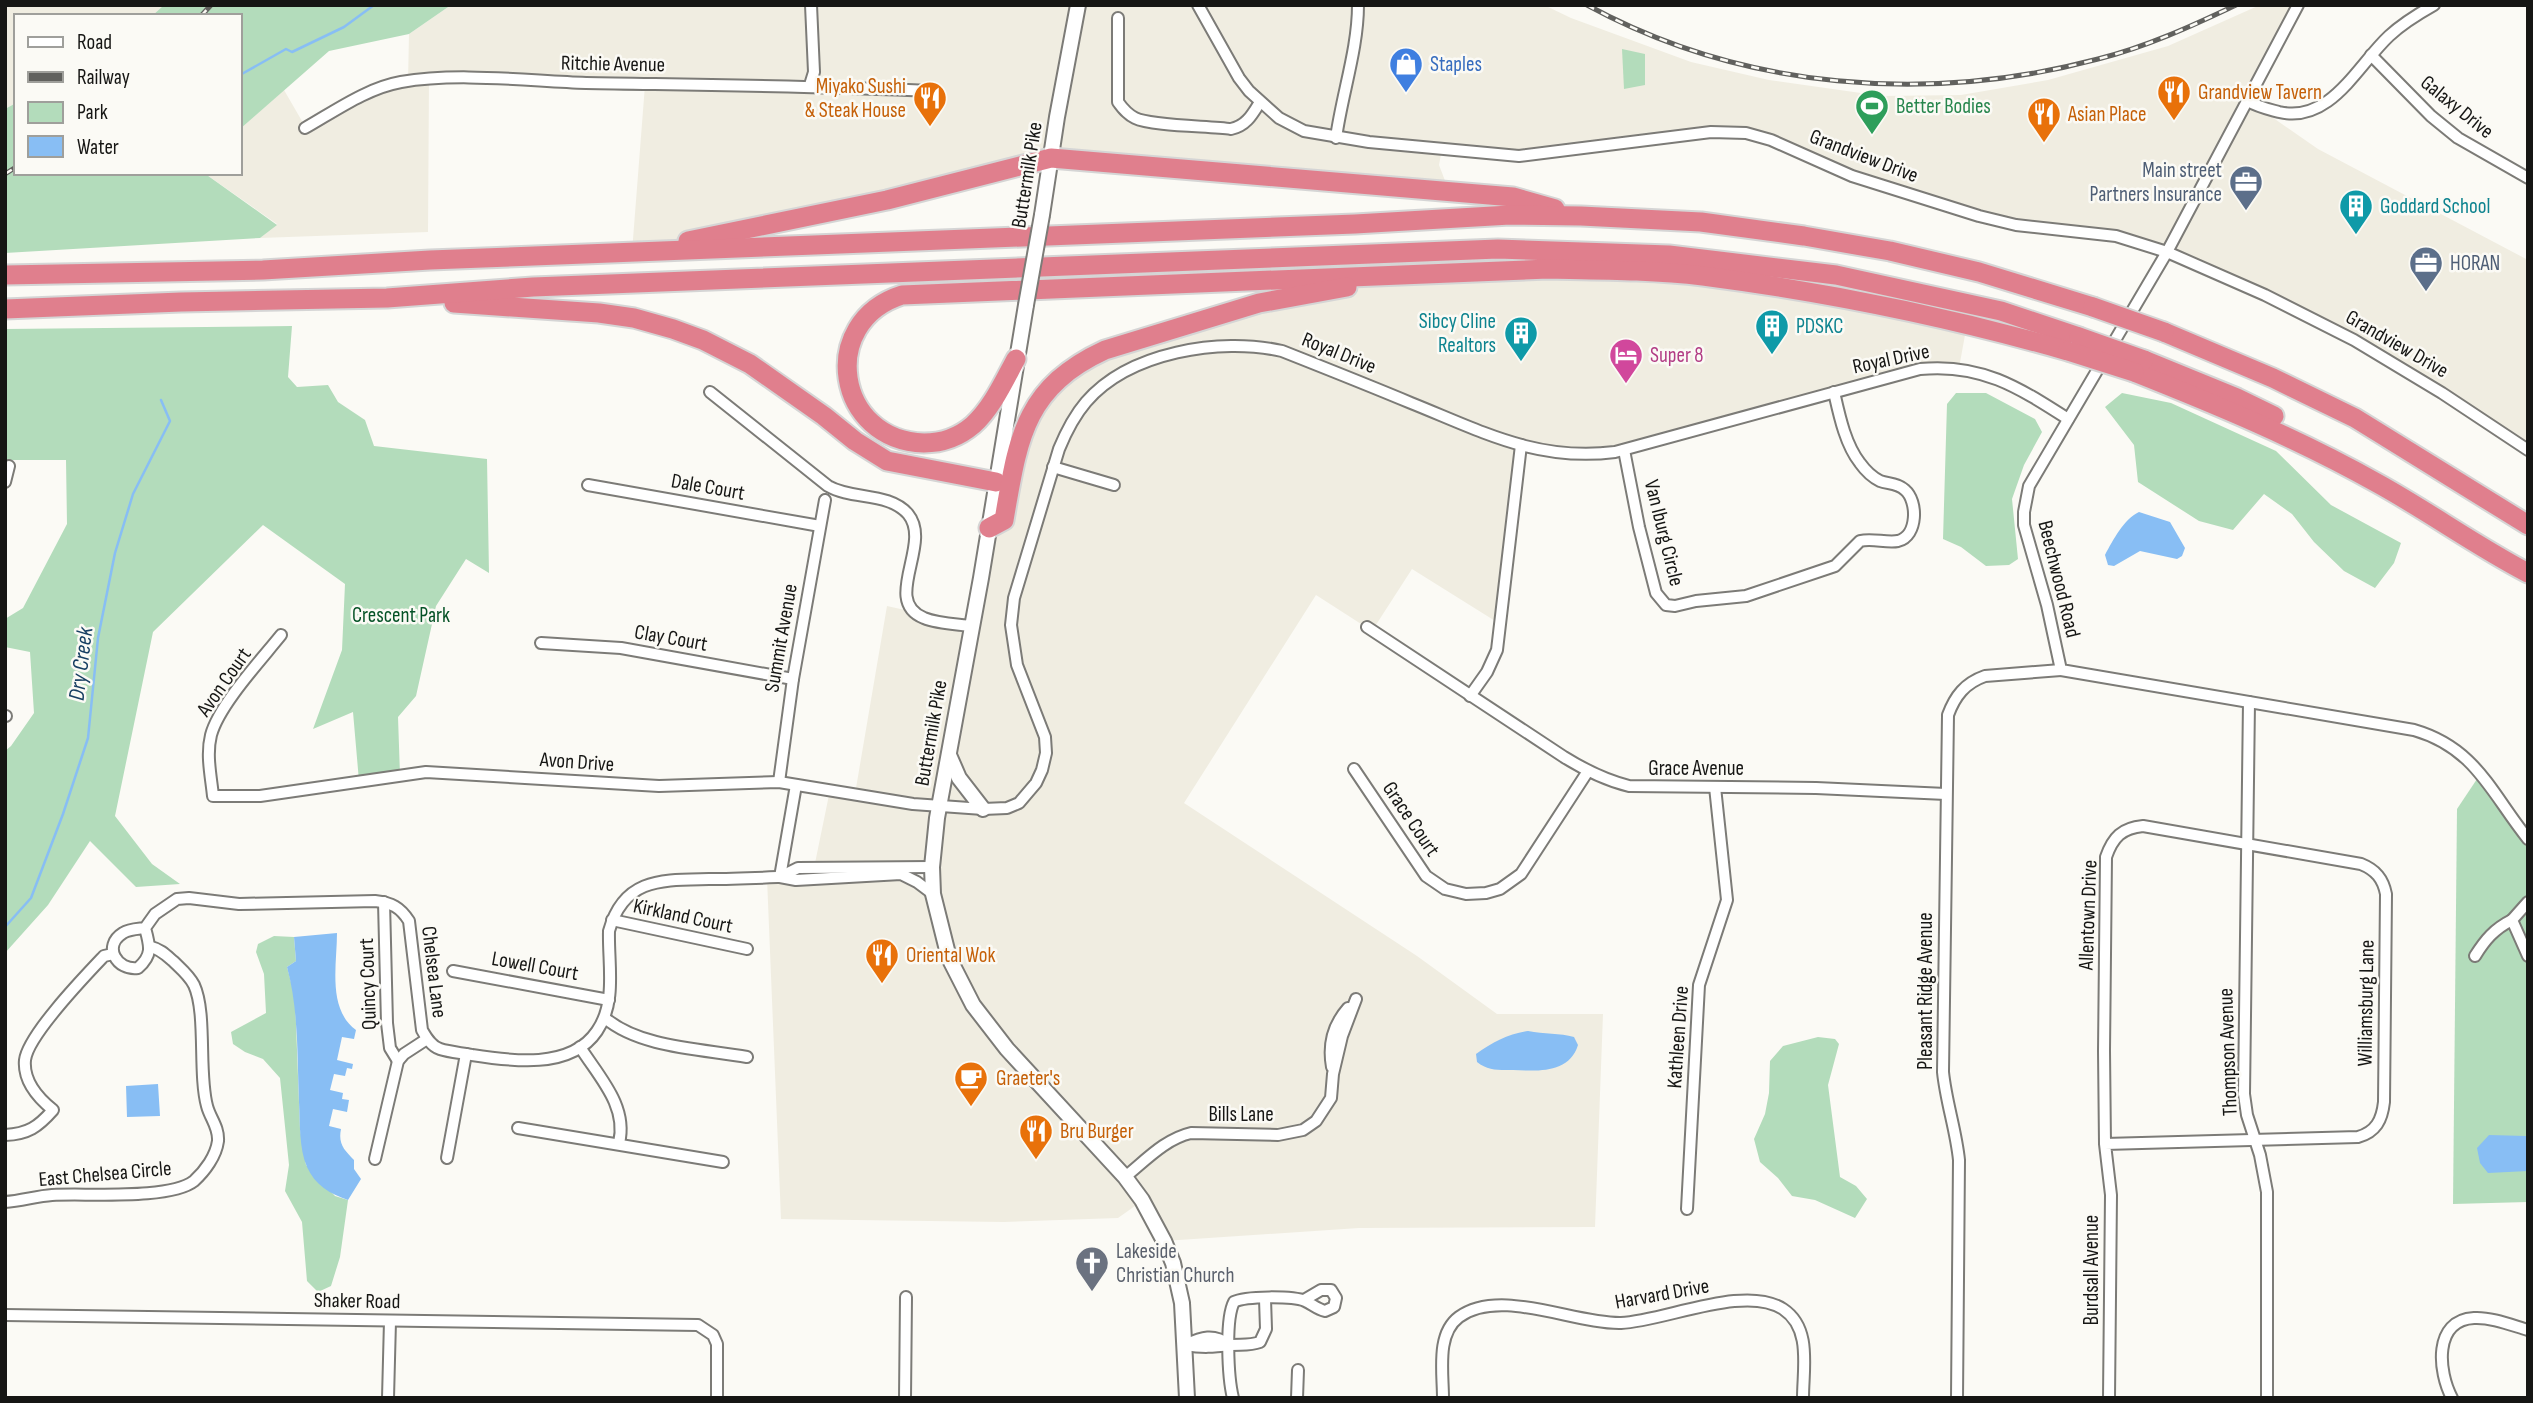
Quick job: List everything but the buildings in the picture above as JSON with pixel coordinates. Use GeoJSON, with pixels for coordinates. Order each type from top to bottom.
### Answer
{"type":"FeatureCollection","features":[{"type":"Feature","properties":{"kind":"highway"},"geometry":{"type":"LineString","coordinates":[[632,252],[887,200],[1051,158],[1513,197],[1581,216]]}},
{"type":"Feature","properties":{"kind":"highway"},"geometry":{"type":"LineString","coordinates":[[5,275],[263,270],[632,252],[1355,224],[1510,215],[1701,222],[1891,251],[1979,272],[2164,332],[2355,418],[2528,525]]}},
{"type":"Feature","properties":{"kind":"highway"},"geometry":{"type":"LineString","coordinates":[[5,309],[387,298],[533,287],[1498,249],[1669,255],[1750,263],[1836,275],[2001,311],[2074,344],[2237,398],[2346,452],[2435,502],[2528,563]]}},
{"type":"Feature","properties":{"kind":"highway"},"geometry":{"type":"LineString","coordinates":[[1016,359],[982,416],[962,433],[934,443],[909,443],[895,438],[867,418],[853,399],[846,362],[855,332],[864,319],[880,305],[902,295],[1548,269],[1702,276],[1917,312],[2074,344]]}},
{"type":"Feature","properties":{"kind":"highway"},"geometry":{"type":"LineString","coordinates":[[989,528],[1004,520],[1017,449],[1027,421],[1037,404],[1067,373],[1105,349],[1259,303],[1320,290],[1356,286],[1637,278],[1739,283]]}},
{"type":"Feature","properties":{"kind":"highway"},"geometry":{"type":"LineString","coordinates":[[387,298],[598,313],[634,318],[673,328],[703,340],[750,365],[887,461],[996,482]]}},
{"type":"Feature","properties":{"kind":"highway"},"geometry":{"type":"LineString","coordinates":[[2139,366],[2329,457],[2427,511],[2528,573]]}},
{"type":"Feature","properties":{"kind":"main road","name":"Buttermilk Pike"},"geometry":{"type":"LineString","coordinates":[[1078,5],[939,806],[932,867],[933,894],[949,958],[973,1006],[1007,1049],[1125,1177],[1142,1200],[1173,1264],[1182,1303],[1187,1398]]}},
{"type":"Feature","properties":{"kind":"main road"},"geometry":{"type":"LineString","coordinates":[[949,755],[959,778],[983,809]]}},
{"type":"Feature","properties":{"kind":"street"},"geometry":{"type":"LineString","coordinates":[[810,85],[814,72],[811,5]]}},
{"type":"Feature","properties":{"kind":"street","name":"Grandview Drive"},"geometry":{"type":"LineString","coordinates":[[1198,5],[1239,78],[1260,102],[1279,118],[1304,131],[1336,138],[1519,156],[1711,132],[1746,133],[1771,140],[1852,176],[1979,216],[2016,225],[2116,236],[2167,252],[2264,295],[2354,340],[2442,393],[2528,450]]}},
{"type":"Feature","properties":{"kind":"street"},"geometry":{"type":"LineString","coordinates":[[1336,138],[1358,5]]}},
{"type":"Feature","properties":{"kind":"street","name":"Beechwood Road"},"geometry":{"type":"LineString","coordinates":[[2298,5],[2167,252],[2029,486],[2024,526],[2061,670],[2414,730],[2443,740],[2473,764],[2528,839]]}},
{"type":"Feature","properties":{"kind":"street"},"geometry":{"type":"LineString","coordinates":[[2248,101],[2258,107],[2292,115],[2314,111],[2336,95],[2405,22],[2434,5]]}},
{"type":"Feature","properties":{"kind":"street"},"geometry":{"type":"LineString","coordinates":[[1118,18],[1118,102],[1125,112],[1147,121],[1231,129],[1241,127],[1249,120],[1260,102]]}},
{"type":"Feature","properties":{"kind":"street","name":"Galaxy Drive"},"geometry":{"type":"LineString","coordinates":[[2371,55],[2431,116],[2458,138],[2528,178]]}},
{"type":"Feature","properties":{"kind":"street","name":"Ritchie Avenue"},"geometry":{"type":"LineString","coordinates":[[305,128],[365,95],[398,83],[453,78],[704,86],[810,85],[930,91]]}},
{"type":"Feature","properties":{"kind":"street","name":"Royal Drive"},"geometry":{"type":"LineString","coordinates":[[939,806],[1007,808],[1019,803],[1036,783],[1046,753],[1045,737],[1017,665],[1011,625],[1014,598],[1059,449],[1077,413],[1104,385],[1130,369],[1155,360],[1230,345],[1282,351],[1489,435],[1559,454],[1594,454],[1624,450],[1920,369],[1959,368],[1989,375],[2021,389],[2068,419]]}},
{"type":"Feature","properties":{"kind":"street","name":"Van Iburg Circle"},"geometry":{"type":"LineString","coordinates":[[1624,450],[1639,527],[1656,593],[1662,602],[1675,606],[1746,596],[1835,566],[1860,541],[1897,541],[1907,534],[1912,526],[1912,502],[1909,494],[1903,488],[1872,476],[1853,452],[1834,391]]}},
{"type":"Feature","properties":{"kind":"street"},"geometry":{"type":"LineString","coordinates":[[710,392],[828,486],[845,494],[891,503],[908,514],[914,528],[915,545],[906,591],[908,604],[915,614],[926,619],[972,626]]}},
{"type":"Feature","properties":{"kind":"street"},"geometry":{"type":"LineString","coordinates":[[1470,695],[1487,672],[1497,650],[1521,445]]}},
{"type":"Feature","properties":{"kind":"street"},"geometry":{"type":"LineString","coordinates":[[5,482],[9,466]]}},
{"type":"Feature","properties":{"kind":"street"},"geometry":{"type":"LineString","coordinates":[[1053,467],[1114,485]]}},
{"type":"Feature","properties":{"kind":"street","name":"Dale Court"},"geometry":{"type":"LineString","coordinates":[[588,485],[820,526]]}},
{"type":"Feature","properties":{"kind":"street","name":"Summit Avenue"},"geometry":{"type":"LineString","coordinates":[[779,782],[793,679],[825,500]]}},
{"type":"Feature","properties":{"kind":"street","name":"Grace Avenue"},"geometry":{"type":"LineString","coordinates":[[1367,627],[1588,771],[1613,782],[1629,786],[1816,788],[1946,794]]}},
{"type":"Feature","properties":{"kind":"street","name":"Avon Court"},"geometry":{"type":"LineString","coordinates":[[213,796],[209,745],[214,728],[246,679],[281,635]]}},
{"type":"Feature","properties":{"kind":"street","name":"Clay Court"},"geometry":{"type":"LineString","coordinates":[[541,643],[621,648],[793,679]]}},
{"type":"Feature","properties":{"kind":"street","name":"Pleasant Ridge Avenue"},"geometry":{"type":"LineString","coordinates":[[1957,1398],[1959,1160],[1943,1072],[1948,715],[1952,704],[1964,688],[1984,676],[2061,670]]}},
{"type":"Feature","properties":{"kind":"street","name":"Thompson Avenue"},"geometry":{"type":"LineString","coordinates":[[2249,702],[2244,1094],[2267,1192],[2267,1398]]}},
{"type":"Feature","properties":{"kind":"street","name":"Grace Court"},"geometry":{"type":"LineString","coordinates":[[1354,769],[1426,876],[1445,889],[1466,894],[1500,889],[1521,874],[1588,771]]}},
{"type":"Feature","properties":{"kind":"street","name":"Avon Drive"},"geometry":{"type":"LineString","coordinates":[[213,796],[260,796],[426,772],[659,786],[779,782],[939,806]]}},
{"type":"Feature","properties":{"kind":"street"},"geometry":{"type":"LineString","coordinates":[[780,877],[796,785]]}},
{"type":"Feature","properties":{"kind":"street","name":"Kathleen Drive"},"geometry":{"type":"LineString","coordinates":[[1687,1209],[1699,985],[1727,900],[1715,787]]}},
{"type":"Feature","properties":{"kind":"street","name":"Allentown Drive"},"geometry":{"type":"LineString","coordinates":[[2105,1144],[2106,857],[2111,844],[2126,829],[2143,826],[2361,864],[2379,875]]}},
{"type":"Feature","properties":{"kind":"street"},"geometry":{"type":"LineString","coordinates":[[780,877],[798,868],[932,867]]}},
{"type":"Feature","properties":{"kind":"street"},"geometry":{"type":"LineString","coordinates":[[619,1143],[621,1119],[613,1096],[580,1047],[592,1037],[605,1018],[609,1000],[609,931],[612,920],[623,904],[636,892],[658,881],[780,877],[796,880],[901,874],[933,894]]}},
{"type":"Feature","properties":{"kind":"street","name":"Williamsburg Lane"},"geometry":{"type":"LineString","coordinates":[[2253,1140],[2358,1138],[2372,1130],[2382,1116],[2386,894],[2379,875]]}},
{"type":"Feature","properties":{"kind":"street"},"geometry":{"type":"LineString","coordinates":[[145,928],[151,947],[149,956],[138,968],[129,970],[118,964],[113,954],[114,943],[120,934],[145,928],[155,914],[177,900],[189,898],[239,904],[384,902]]}},
{"type":"Feature","properties":{"kind":"street","name":"Chelsea Lane"},"geometry":{"type":"LineString","coordinates":[[384,902],[397,906],[410,921],[422,1030],[438,1048],[500,1059],[545,1058],[562,1055],[580,1047]]}},
{"type":"Feature","properties":{"kind":"street","name":"Quincy Court"},"geometry":{"type":"LineString","coordinates":[[384,902],[387,1023],[390,1048],[398,1061]]}},
{"type":"Feature","properties":{"kind":"street"},"geometry":{"type":"LineString","coordinates":[[2475,956],[2486,939],[2500,926],[2512,920],[2528,902]]}},
{"type":"Feature","properties":{"kind":"street","name":"Kirkland Court"},"geometry":{"type":"LineString","coordinates":[[612,920],[747,949]]}},
{"type":"Feature","properties":{"kind":"street"},"geometry":{"type":"LineString","coordinates":[[2512,920],[2528,956]]}},
{"type":"Feature","properties":{"kind":"street","name":"East Chelsea Circle"},"geometry":{"type":"LineString","coordinates":[[5,1202],[50,1195],[154,1192],[185,1186],[194,1180],[213,1158],[218,1138],[217,1127],[207,1106],[195,986],[186,973],[164,952],[151,947]]}},
{"type":"Feature","properties":{"kind":"street"},"geometry":{"type":"LineString","coordinates":[[5,1135],[20,1135],[33,1130],[53,1110],[39,1099],[32,1088],[27,1076],[25,1058],[30,1046],[67,996],[104,956],[113,954]]}},
{"type":"Feature","properties":{"kind":"street","name":"Lowell Court"},"geometry":{"type":"LineString","coordinates":[[453,971],[609,1000]]}},
{"type":"Feature","properties":{"kind":"street","name":"Bills Lane"},"geometry":{"type":"LineString","coordinates":[[1125,1177],[1170,1140],[1191,1133],[1279,1135],[1303,1130],[1324,1112],[1331,1098],[1331,1044],[1335,1027],[1356,999],[1346,1023],[1333,1074]]}},
{"type":"Feature","properties":{"kind":"street"},"geometry":{"type":"LineString","coordinates":[[605,1018],[624,1031],[646,1040],[747,1057]]}},
{"type":"Feature","properties":{"kind":"street"},"geometry":{"type":"LineString","coordinates":[[375,1159],[398,1061],[428,1039]]}},
{"type":"Feature","properties":{"kind":"street"},"geometry":{"type":"LineString","coordinates":[[447,1158],[466,1054]]}},
{"type":"Feature","properties":{"kind":"street"},"geometry":{"type":"LineString","coordinates":[[518,1128],[723,1162]]}},
{"type":"Feature","properties":{"kind":"street"},"geometry":{"type":"LineString","coordinates":[[2105,1144],[2253,1140]]}},
{"type":"Feature","properties":{"kind":"street","name":"Burdsall Avenue"},"geometry":{"type":"LineString","coordinates":[[2105,1144],[2111,1195],[2109,1398]]}},
{"type":"Feature","properties":{"kind":"street"},"geometry":{"type":"LineString","coordinates":[[905,1398],[906,1297]]}},
{"type":"Feature","properties":{"kind":"street"},"geometry":{"type":"LineString","coordinates":[[1233,1398],[1230,1387],[1229,1311],[1234,1302],[1244,1298],[1304,1300]]}},
{"type":"Feature","properties":{"kind":"street"},"geometry":{"type":"LineString","coordinates":[[1185,1345],[1205,1348],[1250,1346],[1263,1338],[1267,1320],[1265,1299]]}},
{"type":"Feature","properties":{"kind":"street","name":"Harvard Drive"},"geometry":{"type":"LineString","coordinates":[[1443,1398],[1444,1348],[1448,1330],[1457,1319],[1480,1307],[1538,1310],[1602,1322],[1634,1322],[1714,1304],[1759,1301],[1776,1305],[1791,1315],[1799,1325],[1804,1338],[1803,1398]]}},
{"type":"Feature","properties":{"kind":"street","name":"Shaker Road"},"geometry":{"type":"LineString","coordinates":[[5,1315],[698,1325],[708,1330],[717,1344],[717,1398]]}},
{"type":"Feature","properties":{"kind":"street"},"geometry":{"type":"LineString","coordinates":[[2452,1398],[2441,1350],[2446,1334],[2453,1327],[2463,1320],[2478,1317],[2528,1330]]}},
{"type":"Feature","properties":{"kind":"street"},"geometry":{"type":"LineString","coordinates":[[387,1398],[390,1321]]}},
{"type":"Feature","properties":{"kind":"street"},"geometry":{"type":"LineString","coordinates":[[1297,1370],[1297,1398]]}},
{"type":"Feature","properties":{"kind":"shaded area"},"geometry":{"type":"Polygon","coordinates":[[[5,5],[164,5],[154,14],[14,14],[14,104],[5,109],[5,5]]]}},
{"type":"Feature","properties":{"kind":"shaded area"},"geometry":{"type":"Polygon","coordinates":[[[451,5],[1544,5],[1571,18],[1691,62],[1769,80],[1882,96],[1961,95],[2048,80],[2168,46],[2260,5],[2298,5],[2249,101],[2318,149],[2528,260],[2528,450],[2354,340],[2144,243],[1979,216],[1746,133],[1530,156],[1442,149],[1439,165],[1449,191],[1051,158],[632,252],[645,85],[429,80],[428,232],[260,238],[277,224],[207,175],[242,175],[242,127],[284,90],[306,128],[365,95],[408,82],[409,34],[451,5]]]}},
{"type":"Feature","properties":{"kind":"shaded area"},"geometry":{"type":"Polygon","coordinates":[[[1579,278],[1701,283],[1967,324],[1959,368],[1938,367],[1615,452],[1521,445],[1500,624],[1412,569],[1372,631],[1316,595],[1184,803],[1417,956],[1497,1014],[1603,1014],[1595,1227],[1359,1228],[1164,1241],[1142,1201],[1118,1218],[1004,1222],[781,1219],[767,878],[901,874],[932,893],[932,867],[814,868],[830,790],[855,794],[887,606],[972,625],[981,578],[1022,433],[1088,358],[1356,286],[1579,278]]]}},
{"type":"Feature","properties":{"kind":"green space"},"geometry":{"type":"Polygon","coordinates":[[[164,5],[451,5],[409,34],[329,51],[242,127],[242,14],[154,14],[164,5]]]}},
{"type":"Feature","properties":{"kind":"green space"},"geometry":{"type":"Polygon","coordinates":[[[1622,49],[1645,54],[1645,85],[1624,89],[1622,49]]]}},
{"type":"Feature","properties":{"kind":"green space"},"geometry":{"type":"Polygon","coordinates":[[[14,104],[14,175],[207,175],[277,225],[260,238],[5,253],[5,109],[14,104]]]}},
{"type":"Feature","properties":{"kind":"green space","name":"Crescent Park"},"geometry":{"type":"Polygon","coordinates":[[[292,326],[288,377],[297,387],[328,385],[338,402],[365,420],[374,446],[487,459],[489,573],[466,559],[436,606],[416,696],[398,717],[400,775],[359,781],[353,712],[313,729],[342,650],[345,584],[263,525],[153,632],[115,816],[152,864],[180,884],[136,887],[90,841],[48,905],[5,953],[5,751],[34,713],[30,652],[5,647],[5,619],[23,608],[67,524],[66,460],[5,460],[5,329],[292,326]]]}},
{"type":"Feature","properties":{"kind":"green space"},"geometry":{"type":"Polygon","coordinates":[[[1956,393],[1986,393],[2035,419],[2042,432],[2024,465],[2012,499],[2018,559],[2009,565],[1986,566],[1961,547],[1943,539],[1947,404],[1956,393]]]}},
{"type":"Feature","properties":{"kind":"green space"},"geometry":{"type":"Polygon","coordinates":[[[2122,393],[2171,403],[2276,451],[2331,505],[2401,543],[2394,563],[2375,588],[2344,571],[2314,542],[2292,514],[2264,494],[2233,530],[2199,521],[2138,482],[2134,445],[2105,407],[2122,393]]]}},
{"type":"Feature","properties":{"kind":"green space"},"geometry":{"type":"Polygon","coordinates":[[[2481,773],[2528,839],[2528,1202],[2453,1204],[2457,809],[2481,773]]]}},
{"type":"Feature","properties":{"kind":"green space"},"geometry":{"type":"Polygon","coordinates":[[[274,936],[294,937],[296,961],[287,967],[295,997],[300,1129],[306,1165],[335,1196],[348,1200],[340,1257],[331,1286],[318,1292],[307,1281],[302,1222],[285,1191],[289,1165],[280,1078],[263,1059],[233,1044],[231,1032],[266,1013],[264,974],[256,952],[258,944],[274,936]]]}},
{"type":"Feature","properties":{"kind":"green space"},"geometry":{"type":"Polygon","coordinates":[[[1818,1037],[1835,1039],[1839,1044],[1828,1085],[1840,1177],[1856,1186],[1867,1199],[1855,1218],[1815,1200],[1792,1196],[1778,1178],[1760,1162],[1754,1139],[1765,1114],[1770,1061],[1783,1046],[1818,1037]]]}},
{"type":"Feature","properties":{"kind":"water"},"geometry":{"type":"Polygon","coordinates":[[[2139,512],[2170,522],[2185,548],[2182,556],[2177,559],[2140,551],[2114,566],[2108,565],[2105,555],[2112,543],[2124,525],[2139,512]]]}},
{"type":"Feature","properties":{"kind":"water"},"geometry":{"type":"Polygon","coordinates":[[[337,933],[337,998],[347,1021],[356,1030],[354,1039],[342,1037],[337,1060],[353,1064],[352,1069],[347,1068],[345,1076],[334,1074],[330,1090],[343,1093],[342,1099],[349,1100],[347,1112],[333,1109],[329,1126],[341,1129],[341,1143],[354,1160],[354,1169],[361,1179],[348,1200],[329,1192],[319,1184],[304,1160],[300,1135],[296,1017],[287,967],[296,961],[294,937],[337,933]]]}},
{"type":"Feature","properties":{"kind":"water"},"geometry":{"type":"Polygon","coordinates":[[[1528,1031],[1574,1037],[1578,1045],[1567,1061],[1551,1069],[1498,1070],[1477,1062],[1476,1054],[1488,1046],[1507,1036],[1528,1031]]]}},
{"type":"Feature","properties":{"kind":"water"},"geometry":{"type":"Polygon","coordinates":[[[158,1084],[160,1116],[127,1117],[126,1086],[158,1084]]]}},
{"type":"Feature","properties":{"kind":"water"},"geometry":{"type":"Polygon","coordinates":[[[2489,1135],[2526,1136],[2528,1171],[2488,1173],[2480,1163],[2477,1148],[2489,1135]]]}},
{"type":"Feature","properties":{"kind":"waterway","name":"Dry Creek"},"geometry":{"type":"LineString","coordinates":[[242,74],[286,49],[292,52],[344,27],[374,5]]}},
{"type":"Feature","properties":{"kind":"waterway","name":"Dry Creek"},"geometry":{"type":"LineString","coordinates":[[5,927],[31,898],[88,738],[98,638],[115,553],[133,494],[170,421],[161,400]]}},
{"type":"Feature","properties":{"kind":"railway"},"geometry":{"type":"LineString","coordinates":[[203,14],[211,5]]}},
{"type":"Feature","properties":{"kind":"railway"},"geometry":{"type":"LineString","coordinates":[[1587,5],[1647,34],[1709,56],[1772,71],[1837,81],[1903,84],[1968,82],[2034,73],[2098,59],[2151,42],[2236,5]]}},
{"type":"Feature","properties":{"kind":"railway"},"geometry":{"type":"LineString","coordinates":[[5,174],[14,168]]}},
{"type":"Feature","properties":{"kind":"place","name":"Staples"},"geometry":{"type":"Point","coordinates":[1406,94]}},
{"type":"Feature","properties":{"kind":"place","name":"Grandview Tavern"},"geometry":{"type":"Point","coordinates":[2174,122]}},
{"type":"Feature","properties":{"kind":"place","name":"Miyako Sushi & Steak House"},"geometry":{"type":"Point","coordinates":[930,128]}},
{"type":"Feature","properties":{"kind":"place","name":"Better Bodies"},"geometry":{"type":"Point","coordinates":[1872,136]}},
{"type":"Feature","properties":{"kind":"place","name":"Asian Place"},"geometry":{"type":"Point","coordinates":[2044,144]}},
{"type":"Feature","properties":{"kind":"place","name":"Main street Partners Insurance"},"geometry":{"type":"Point","coordinates":[2246,212]}},
{"type":"Feature","properties":{"kind":"place","name":"Goddard School"},"geometry":{"type":"Point","coordinates":[2356,236]}},
{"type":"Feature","properties":{"kind":"place","name":"HORAN"},"geometry":{"type":"Point","coordinates":[2426,293]}},
{"type":"Feature","properties":{"kind":"place","name":"PDSKC"},"geometry":{"type":"Point","coordinates":[1772,356]}},
{"type":"Feature","properties":{"kind":"place","name":"Sibcy Cline Realtors"},"geometry":{"type":"Point","coordinates":[1521,363]}},
{"type":"Feature","properties":{"kind":"place","name":"Super 8"},"geometry":{"type":"Point","coordinates":[1626,385]}},
{"type":"Feature","properties":{"kind":"place","name":"Oriental Wok"},"geometry":{"type":"Point","coordinates":[882,985]}},
{"type":"Feature","properties":{"kind":"place","name":"Graeter's"},"geometry":{"type":"Point","coordinates":[971,1108]}},
{"type":"Feature","properties":{"kind":"place","name":"Bru Burger"},"geometry":{"type":"Point","coordinates":[1036,1161]}},
{"type":"Feature","properties":{"kind":"place","name":"Lakeside Christian Church"},"geometry":{"type":"Point","coordinates":[1092,1293]}}]}
